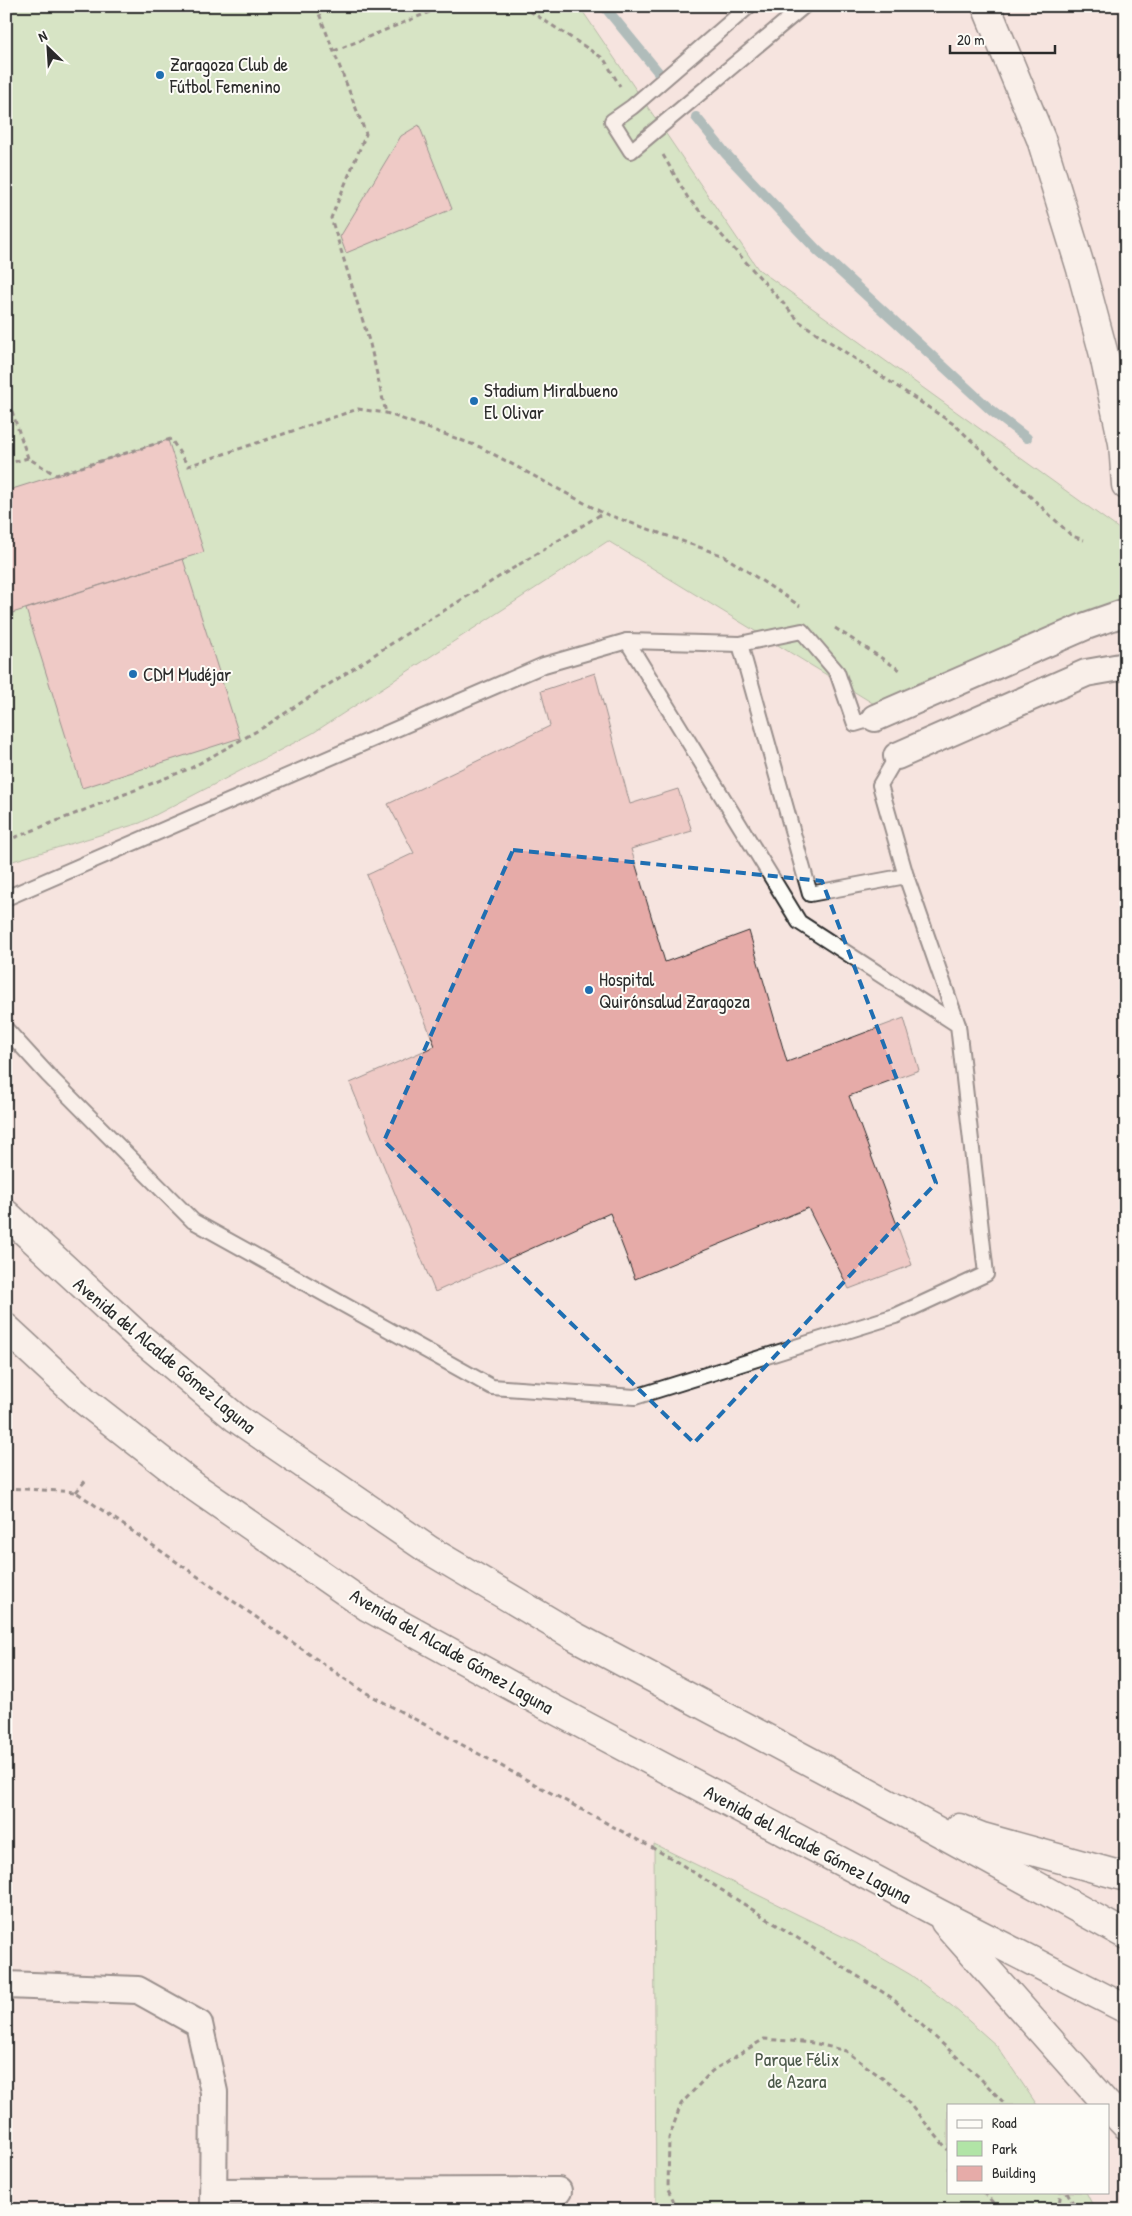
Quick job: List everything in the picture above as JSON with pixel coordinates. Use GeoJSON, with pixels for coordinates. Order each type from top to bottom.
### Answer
{"type":"FeatureCollection","features":[{"type":"Feature","properties":{"kind":"main road"},"geometry":{"type":"LineString","coordinates":[[986,6],[1040,138],[1081,270],[1107,369],[1123,443],[1126,485]]}},
{"type":"Feature","properties":{"kind":"main road","name":"Avenida del Alcalde Gómez Laguna"},"geometry":{"type":"LineString","coordinates":[[6,1214],[138,1336],[236,1418],[429,1550],[574,1636],[852,1784],[1126,1935]]}},
{"type":"Feature","properties":{"kind":"main road","name":"Avenida del Alcalde Gómez Laguna"},"geometry":{"type":"LineString","coordinates":[[6,1328],[85,1401],[195,1487],[368,1607],[546,1705],[938,1913],[1126,2009]]}},
{"type":"Feature","properties":{"kind":"main road","name":"Avenida del Alcalde Gómez Laguna"},"geometry":{"type":"LineString","coordinates":[[852,1784],[982,1837],[1126,1877]]}},
{"type":"Feature","properties":{"kind":"main road","name":"Avenida del Alcalde Gómez Laguna"},"geometry":{"type":"LineString","coordinates":[[938,1913],[965,1947],[1107,2104]]}},
{"type":"Feature","properties":{"kind":"main road","name":"Avenida del Alcalde Gómez Laguna"},"geometry":{"type":"LineString","coordinates":[[1110,2107],[1126,2126]]}},
{"type":"Feature","properties":{"kind":"street"},"geometry":{"type":"LineString","coordinates":[[875,718],[1086,626],[1126,612]]}},
{"type":"Feature","properties":{"kind":"street"},"geometry":{"type":"LineString","coordinates":[[897,756],[1086,673],[1126,666]]}},
{"type":"Feature","properties":{"kind":"street"},"geometry":{"type":"LineString","coordinates":[[6,1985],[138,1990],[200,2024],[214,2092],[213,2201],[558,2191]]}},
{"type":"Feature","properties":{"kind":"lane"},"geometry":{"type":"LineString","coordinates":[[749,6],[632,107],[612,121],[631,151],[804,6]]}},
{"type":"Feature","properties":{"kind":"lane"},"geometry":{"type":"LineString","coordinates":[[6,898],[544,665],[626,641],[740,644],[802,631],[837,672],[855,724],[875,718]]}},
{"type":"Feature","properties":{"kind":"lane"},"geometry":{"type":"LineString","coordinates":[[626,641],[799,922],[958,1025]]}},
{"type":"Feature","properties":{"kind":"lane"},"geometry":{"type":"LineString","coordinates":[[740,644],[810,894],[906,876]]}},
{"type":"Feature","properties":{"kind":"lane"},"geometry":{"type":"LineString","coordinates":[[6,1029],[48,1075],[193,1221],[492,1387],[635,1397],[895,1316],[986,1274],[958,1025],[906,876],[880,785],[897,756]]}},
{"type":"Feature","properties":{"kind":"path"},"geometry":{"type":"LineString","coordinates":[[316,6],[366,134],[331,218],[370,344],[386,413]]}},
{"type":"Feature","properties":{"kind":"path"},"geometry":{"type":"LineString","coordinates":[[333,51],[444,6]]}},
{"type":"Feature","properties":{"kind":"path"},"geometry":{"type":"LineString","coordinates":[[522,6],[604,59],[632,107]]}},
{"type":"Feature","properties":{"kind":"path"},"geometry":{"type":"LineString","coordinates":[[651,135],[688,198],[800,322],[955,425],[1072,536],[1084,540]]}},
{"type":"Feature","properties":{"kind":"path"},"geometry":{"type":"LineString","coordinates":[[6,394],[28,458],[56,475],[171,439],[188,466],[358,408],[386,413],[480,447],[603,513],[724,556],[807,610]]}},
{"type":"Feature","properties":{"kind":"path"},"geometry":{"type":"LineString","coordinates":[[6,464],[28,458]]}},
{"type":"Feature","properties":{"kind":"path"},"geometry":{"type":"LineString","coordinates":[[6,841],[191,768],[264,727],[406,634],[603,513]]}},
{"type":"Feature","properties":{"kind":"path"},"geometry":{"type":"LineString","coordinates":[[832,626],[908,675]]}},
{"type":"Feature","properties":{"kind":"path"},"geometry":{"type":"LineString","coordinates":[[76,1492],[86,1480]]}},
{"type":"Feature","properties":{"kind":"path"},"geometry":{"type":"LineString","coordinates":[[6,1488],[76,1492],[362,1690],[671,1858],[892,1998],[979,2077],[1005,2104]]}},
{"type":"Feature","properties":{"kind":"path"},"geometry":{"type":"LineString","coordinates":[[678,2210],[668,2189],[669,2138],[680,2104],[712,2071],[764,2039],[814,2043],[846,2051],[897,2089],[947,2149]]}},
{"type":"Feature","properties":{"kind":"path"},"geometry":{"type":"LineString","coordinates":[[986,2194],[999,2210]]}},
{"type":"Feature","properties":{"kind":"path"},"geometry":{"type":"LineString","coordinates":[[1058,2210],[1061,2194]]}},
{"type":"Feature","properties":{"kind":"path"},"geometry":{"type":"LineString","coordinates":[[1068,2194],[1077,2210]]}},
{"type":"Feature","properties":{"kind":"highlighted area"},"geometry":{"type":"Polygon","coordinates":[[[513,850],[822,881],[936,1183],[694,1443],[384,1141],[513,850]]]}},
{"type":"Feature","properties":{"kind":"green space","name":"Stadium Miralbueno El Olivar"},"geometry":{"type":"Polygon","coordinates":[[[6,6],[579,6],[758,269],[1126,534],[1126,611],[884,710],[608,541],[313,733],[140,823],[6,863],[6,6]]]}},
{"type":"Feature","properties":{"kind":"green space","name":"Parque Félix de Azara"},"geometry":{"type":"Polygon","coordinates":[[[654,1844],[856,1943],[911,1975],[952,2006],[997,2046],[1036,2104],[947,2104],[947,2194],[1087,2194],[1095,2210],[656,2210],[654,1844]]]}},
{"type":"Feature","properties":{"kind":"building"},"geometry":{"type":"Polygon","coordinates":[[[419,125],[452,209],[346,253],[340,237],[401,136],[419,125]]]}},
{"type":"Feature","properties":{"kind":"building"},"geometry":{"type":"Polygon","coordinates":[[[168,440],[204,552],[6,615],[6,491],[168,440]]]}},
{"type":"Feature","properties":{"kind":"building","name":"CDM Mudéjar"},"geometry":{"type":"Polygon","coordinates":[[[183,559],[240,738],[82,788],[26,609],[183,559]]]}},
{"type":"Feature","properties":{"kind":"building","name":"Hospital Quirónsalud Zaragoza"},"geometry":{"type":"Polygon","coordinates":[[[595,673],[630,804],[678,789],[692,831],[631,849],[665,962],[749,931],[787,1062],[904,1018],[919,1070],[849,1096],[912,1265],[849,1289],[808,1208],[635,1279],[610,1213],[435,1292],[350,1083],[435,1046],[367,875],[414,853],[388,804],[550,726],[541,691],[595,673]]]}},
{"type":"Feature","properties":{"kind":"waterway"},"geometry":{"type":"LineString","coordinates":[[604,6],[659,73]]}},
{"type":"Feature","properties":{"kind":"waterway"},"geometry":{"type":"LineString","coordinates":[[696,117],[726,154],[817,250],[993,412],[1027,438]]}},
{"type":"Feature","properties":{"kind":"place","name":"Zaragoza Club de Fútbol Femenino"},"geometry":{"type":"Point","coordinates":[160,75]}},
{"type":"Feature","properties":{"kind":"place","name":"Stadium Miralbueno El Olivar"},"geometry":{"type":"Point","coordinates":[474,401]}},
{"type":"Feature","properties":{"kind":"place","name":"CDM Mudéjar"},"geometry":{"type":"Point","coordinates":[133,674]}},
{"type":"Feature","properties":{"kind":"place","name":"Hospital Quirónsalud Zaragoza"},"geometry":{"type":"Point","coordinates":[589,990]}}]}
